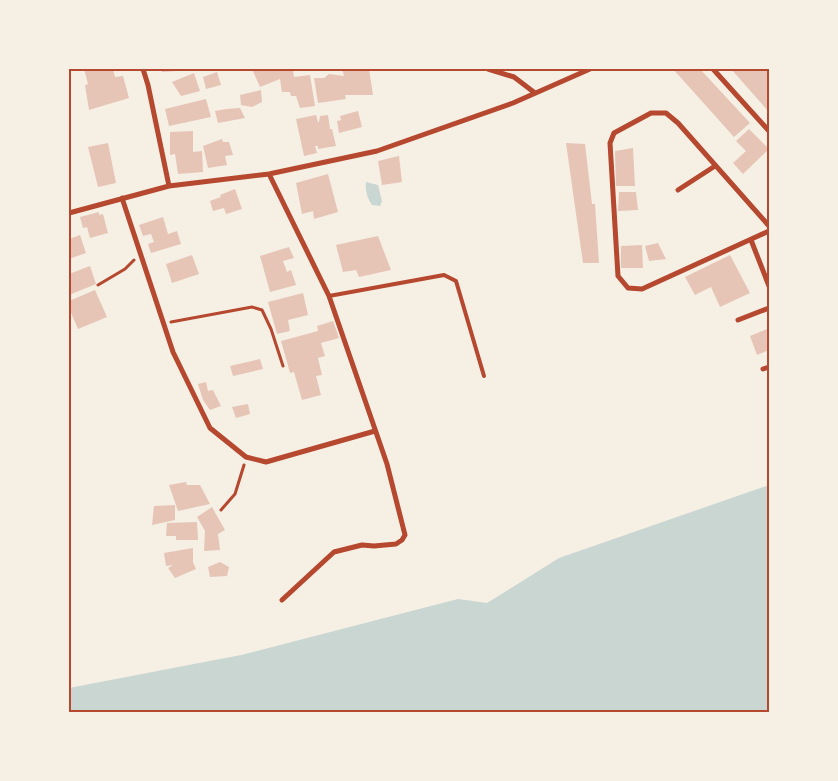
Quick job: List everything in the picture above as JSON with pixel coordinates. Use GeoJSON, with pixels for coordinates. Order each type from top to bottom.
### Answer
{"type":"FeatureCollection","features":[{"type":"Feature","properties":{"kind":"street"},"geometry":{"type":"LineString","coordinates":[[143,69],[169,186]]}},
{"type":"Feature","properties":{"kind":"street"},"geometry":{"type":"LineString","coordinates":[[488,69],[514,77],[535,93]]}},
{"type":"Feature","properties":{"kind":"street"},"geometry":{"type":"LineString","coordinates":[[69,213],[169,186],[269,174],[377,151],[513,103],[590,69]]}},
{"type":"Feature","properties":{"kind":"street"},"geometry":{"type":"LineString","coordinates":[[713,69],[769,131]]}},
{"type":"Feature","properties":{"kind":"street"},"geometry":{"type":"LineString","coordinates":[[769,226],[678,123],[666,113],[652,113],[614,133],[610,143],[618,276],[628,288],[642,289],[769,231]]}},
{"type":"Feature","properties":{"kind":"street"},"geometry":{"type":"LineString","coordinates":[[678,190],[715,166]]}},
{"type":"Feature","properties":{"kind":"street"},"geometry":{"type":"LineString","coordinates":[[269,174],[329,296],[387,464],[404,535],[402,540],[396,544],[374,546],[362,544],[334,552],[282,600]]}},
{"type":"Feature","properties":{"kind":"street"},"geometry":{"type":"LineString","coordinates":[[122,198],[173,352],[210,428],[246,457],[266,462],[375,431]]}},
{"type":"Feature","properties":{"kind":"street"},"geometry":{"type":"LineString","coordinates":[[751,240],[769,286]]}},
{"type":"Feature","properties":{"kind":"street"},"geometry":{"type":"LineString","coordinates":[[738,320],[769,308]]}},
{"type":"Feature","properties":{"kind":"lane"},"geometry":{"type":"LineString","coordinates":[[329,296],[444,275],[456,281],[464,300],[484,376]]}},
{"type":"Feature","properties":{"kind":"path"},"geometry":{"type":"LineString","coordinates":[[98,285],[125,269],[134,260],[138,248]]}},
{"type":"Feature","properties":{"kind":"path"},"geometry":{"type":"LineString","coordinates":[[163,323],[252,307],[262,310],[283,366]]}},
{"type":"Feature","properties":{"kind":"path"},"geometry":{"type":"LineString","coordinates":[[221,510],[235,494],[246,457]]}},
{"type":"Feature","properties":{"kind":"shaded area"},"geometry":{"type":"Polygon","coordinates":[[[366,182],[378,185],[382,201],[380,206],[372,205],[370,202],[366,182]]]}},
{"type":"Feature","properties":{"kind":"shaded area"},"geometry":{"type":"Polygon","coordinates":[[[769,485],[769,712],[69,712],[69,688],[241,655],[458,599],[487,603],[559,558],[769,485]]]}},
{"type":"Feature","properties":{"kind":"building"},"geometry":{"type":"Polygon","coordinates":[[[84,69],[113,69],[115,77],[123,76],[129,98],[89,110],[85,85],[88,84],[84,69]]]}},
{"type":"Feature","properties":{"kind":"building"},"geometry":{"type":"Polygon","coordinates":[[[161,69],[192,69],[192,70],[162,72],[161,69]]]}},
{"type":"Feature","properties":{"kind":"building"},"geometry":{"type":"Polygon","coordinates":[[[252,69],[293,69],[294,77],[310,75],[315,106],[300,108],[296,96],[291,96],[290,92],[282,92],[280,79],[260,87],[252,69]]]}},
{"type":"Feature","properties":{"kind":"building"},"geometry":{"type":"Polygon","coordinates":[[[342,69],[369,69],[373,95],[345,95],[346,99],[318,103],[314,78],[324,78],[329,74],[344,76],[342,69]]]}},
{"type":"Feature","properties":{"kind":"building"},"geometry":{"type":"Polygon","coordinates":[[[673,69],[700,69],[750,123],[734,137],[673,69]]]}},
{"type":"Feature","properties":{"kind":"building"},"geometry":{"type":"Polygon","coordinates":[[[731,69],[769,69],[769,112],[731,69]]]}},
{"type":"Feature","properties":{"kind":"building"},"geometry":{"type":"Polygon","coordinates":[[[217,72],[221,85],[206,89],[203,77],[217,72]]]}},
{"type":"Feature","properties":{"kind":"building"},"geometry":{"type":"Polygon","coordinates":[[[194,73],[200,91],[181,96],[172,82],[194,73]]]}},
{"type":"Feature","properties":{"kind":"building"},"geometry":{"type":"Polygon","coordinates":[[[261,90],[262,102],[252,107],[241,105],[240,95],[261,90]]]}},
{"type":"Feature","properties":{"kind":"building"},"geometry":{"type":"Polygon","coordinates":[[[206,99],[211,117],[169,126],[165,109],[206,99]]]}},
{"type":"Feature","properties":{"kind":"building"},"geometry":{"type":"Polygon","coordinates":[[[240,108],[245,118],[218,123],[215,111],[240,108]]]}},
{"type":"Feature","properties":{"kind":"building"},"geometry":{"type":"Polygon","coordinates":[[[358,111],[362,127],[339,133],[337,121],[341,120],[340,116],[358,111]]]}},
{"type":"Feature","properties":{"kind":"building"},"geometry":{"type":"Polygon","coordinates":[[[316,115],[319,122],[320,116],[328,115],[330,129],[332,129],[336,146],[318,149],[318,146],[315,146],[317,153],[304,156],[296,119],[316,115]]]}},
{"type":"Feature","properties":{"kind":"building"},"geometry":{"type":"Polygon","coordinates":[[[749,129],[769,149],[743,174],[733,163],[746,151],[736,141],[749,129]]]}},
{"type":"Feature","properties":{"kind":"building"},"geometry":{"type":"Polygon","coordinates":[[[193,131],[193,152],[202,151],[203,172],[178,174],[175,154],[170,155],[170,132],[193,131]]]}},
{"type":"Feature","properties":{"kind":"building"},"geometry":{"type":"Polygon","coordinates":[[[222,139],[223,142],[229,142],[233,155],[225,156],[227,165],[208,168],[203,146],[222,139]]]}},
{"type":"Feature","properties":{"kind":"building"},"geometry":{"type":"Polygon","coordinates":[[[108,143],[116,183],[98,187],[88,147],[108,143]]]}},
{"type":"Feature","properties":{"kind":"building"},"geometry":{"type":"Polygon","coordinates":[[[566,143],[585,144],[592,204],[595,204],[599,263],[583,263],[566,143]]]}},
{"type":"Feature","properties":{"kind":"building"},"geometry":{"type":"Polygon","coordinates":[[[633,148],[635,186],[616,186],[615,151],[633,148]]]}},
{"type":"Feature","properties":{"kind":"building"},"geometry":{"type":"Polygon","coordinates":[[[399,156],[402,182],[382,185],[378,161],[399,156]]]}},
{"type":"Feature","properties":{"kind":"building"},"geometry":{"type":"Polygon","coordinates":[[[328,174],[338,212],[314,219],[313,211],[302,214],[296,183],[328,174]]]}},
{"type":"Feature","properties":{"kind":"building"},"geometry":{"type":"Polygon","coordinates":[[[235,189],[242,209],[226,214],[224,208],[213,211],[210,201],[235,189]]]}},
{"type":"Feature","properties":{"kind":"building"},"geometry":{"type":"Polygon","coordinates":[[[619,192],[636,192],[638,210],[618,211],[619,192]]]}},
{"type":"Feature","properties":{"kind":"building"},"geometry":{"type":"Polygon","coordinates":[[[99,212],[99,215],[103,214],[108,233],[90,238],[87,227],[83,228],[80,217],[99,212]]]}},
{"type":"Feature","properties":{"kind":"building"},"geometry":{"type":"Polygon","coordinates":[[[163,217],[168,234],[177,231],[181,244],[151,253],[148,244],[154,242],[151,234],[143,236],[139,225],[163,217]]]}},
{"type":"Feature","properties":{"kind":"building"},"geometry":{"type":"Polygon","coordinates":[[[80,235],[86,253],[69,259],[69,239],[80,235]]]}},
{"type":"Feature","properties":{"kind":"building"},"geometry":{"type":"Polygon","coordinates":[[[378,236],[391,270],[359,277],[356,270],[343,272],[336,245],[378,236]]]}},
{"type":"Feature","properties":{"kind":"building"},"geometry":{"type":"Polygon","coordinates":[[[658,243],[666,259],[649,261],[645,246],[658,243]]]}},
{"type":"Feature","properties":{"kind":"building"},"geometry":{"type":"Polygon","coordinates":[[[642,245],[643,268],[621,268],[621,246],[642,245]]]}},
{"type":"Feature","properties":{"kind":"building"},"geometry":{"type":"Polygon","coordinates":[[[289,247],[294,258],[283,261],[287,272],[291,270],[296,285],[270,292],[260,256],[289,247]]]}},
{"type":"Feature","properties":{"kind":"building"},"geometry":{"type":"Polygon","coordinates":[[[192,255],[199,274],[172,283],[166,264],[192,255]]]}},
{"type":"Feature","properties":{"kind":"building"},"geometry":{"type":"Polygon","coordinates":[[[730,255],[750,293],[720,307],[711,287],[695,295],[685,277],[730,255]]]}},
{"type":"Feature","properties":{"kind":"building"},"geometry":{"type":"Polygon","coordinates":[[[90,266],[96,284],[69,295],[69,274],[90,266]]]}},
{"type":"Feature","properties":{"kind":"building"},"geometry":{"type":"Polygon","coordinates":[[[95,290],[107,317],[78,329],[69,308],[69,301],[95,290]]]}},
{"type":"Feature","properties":{"kind":"building"},"geometry":{"type":"Polygon","coordinates":[[[303,293],[308,315],[288,320],[290,331],[277,334],[268,302],[303,293]]]}},
{"type":"Feature","properties":{"kind":"building"},"geometry":{"type":"Polygon","coordinates":[[[333,321],[339,338],[321,343],[325,356],[318,358],[322,375],[316,376],[321,395],[302,400],[294,372],[290,373],[281,341],[318,331],[317,326],[333,321]]]}},
{"type":"Feature","properties":{"kind":"building"},"geometry":{"type":"Polygon","coordinates":[[[767,329],[769,334],[769,350],[757,355],[750,336],[767,329]]]}},
{"type":"Feature","properties":{"kind":"building"},"geometry":{"type":"Polygon","coordinates":[[[260,359],[263,369],[233,376],[230,366],[260,359]]]}},
{"type":"Feature","properties":{"kind":"building"},"geometry":{"type":"Polygon","coordinates":[[[206,382],[208,391],[213,390],[221,406],[210,410],[203,400],[198,384],[206,382]]]}},
{"type":"Feature","properties":{"kind":"building"},"geometry":{"type":"Polygon","coordinates":[[[248,404],[250,414],[236,418],[232,407],[248,404]]]}},
{"type":"Feature","properties":{"kind":"building"},"geometry":{"type":"Polygon","coordinates":[[[186,482],[187,485],[200,485],[210,504],[178,511],[169,485],[186,482]]]}},
{"type":"Feature","properties":{"kind":"building"},"geometry":{"type":"Polygon","coordinates":[[[175,505],[175,520],[152,525],[154,506],[175,505]]]}},
{"type":"Feature","properties":{"kind":"building"},"geometry":{"type":"Polygon","coordinates":[[[212,507],[225,530],[218,534],[220,550],[204,551],[205,531],[197,517],[212,507]]]}},
{"type":"Feature","properties":{"kind":"building"},"geometry":{"type":"Polygon","coordinates":[[[197,522],[198,540],[176,540],[176,536],[166,536],[167,523],[197,522]]]}},
{"type":"Feature","properties":{"kind":"building"},"geometry":{"type":"Polygon","coordinates":[[[193,548],[193,562],[196,569],[175,578],[168,568],[173,565],[166,566],[164,553],[193,548]]]}},
{"type":"Feature","properties":{"kind":"building"},"geometry":{"type":"Polygon","coordinates":[[[220,562],[229,567],[227,576],[210,577],[208,567],[220,562]]]}}]}
